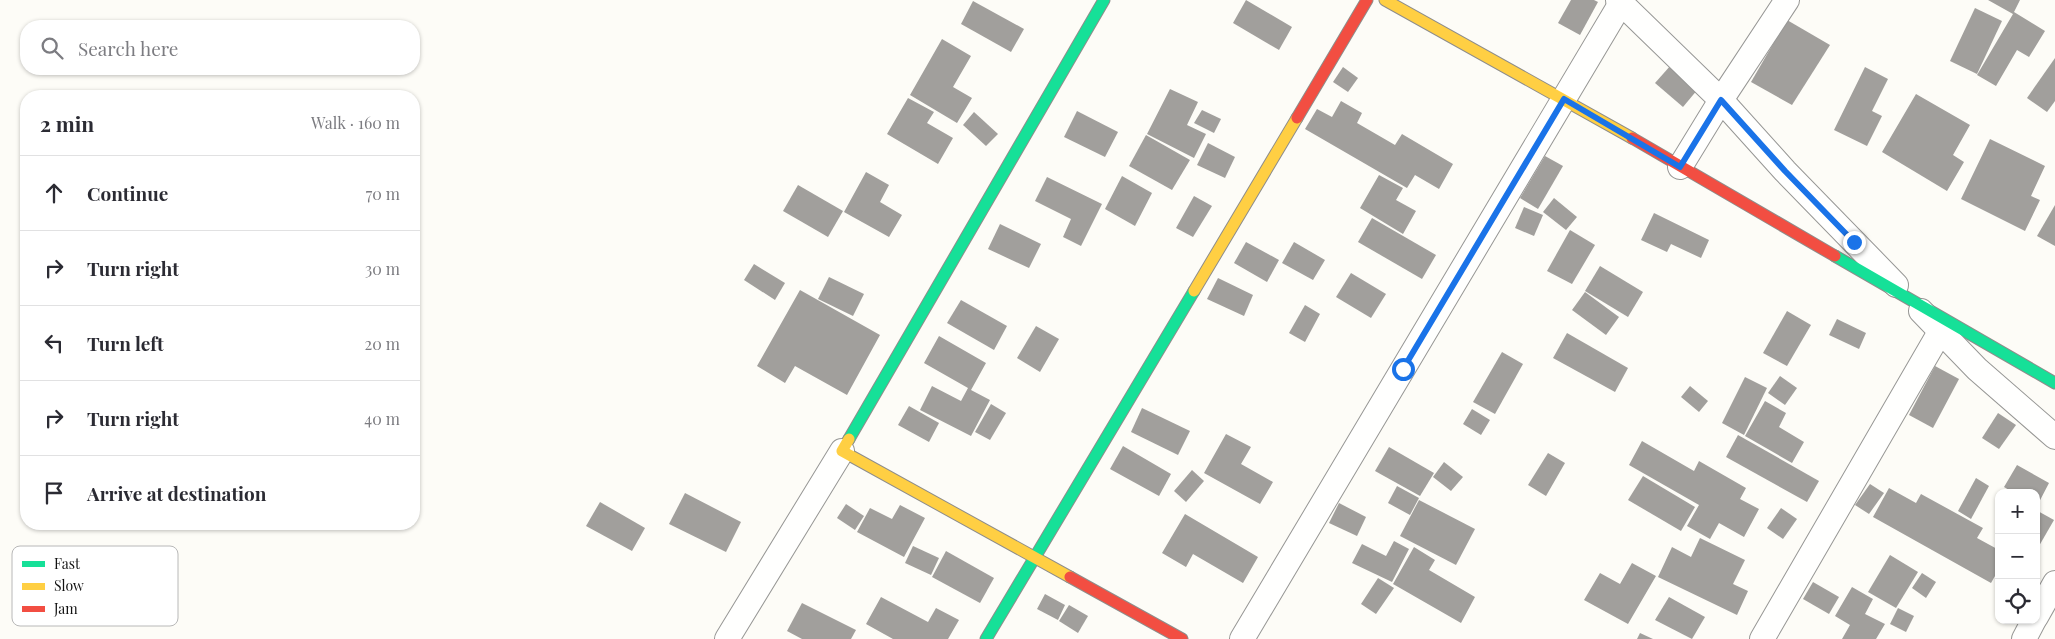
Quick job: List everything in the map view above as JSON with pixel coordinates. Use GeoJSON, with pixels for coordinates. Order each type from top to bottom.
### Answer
{"type":"FeatureCollection","features":[{"type":"Feature","properties":{"kind":"street"},"geometry":{"type":"LineString","coordinates":[[727,639],[842,451],[1104,0]]}},
{"type":"Feature","properties":{"kind":"street"},"geometry":{"type":"LineString","coordinates":[[986,639],[1366,0]]}},
{"type":"Feature","properties":{"kind":"street"},"geometry":{"type":"LineString","coordinates":[[1385,0],[1564,99],[2055,383]]}},
{"type":"Feature","properties":{"kind":"street"},"geometry":{"type":"LineString","coordinates":[[1680,167],[1721,100],[1787,0]]}},
{"type":"Feature","properties":{"kind":"street"},"geometry":{"type":"LineString","coordinates":[[1242,639],[1620,2],[1721,100],[1785,171],[1940,332],[1977,369],[2055,437]]}},
{"type":"Feature","properties":{"kind":"street"},"geometry":{"type":"LineString","coordinates":[[1762,639],[1940,332]]}},
{"type":"Feature","properties":{"kind":"street"},"geometry":{"type":"LineString","coordinates":[[842,451],[1182,639]]}},
{"type":"Feature","properties":{"kind":"street"},"geometry":{"type":"LineString","coordinates":[[2040,610],[2055,583]]}},
{"type":"Feature","properties":{"kind":"street"},"geometry":{"type":"LineString","coordinates":[[2024,639],[2032,624]]}},
{"type":"Feature","properties":{"kind":"building"},"geometry":{"type":"Polygon","coordinates":[[[1246,0],[1292,27],[1279,50],[1233,23],[1246,0]]]}},
{"type":"Feature","properties":{"kind":"building"},"geometry":{"type":"Polygon","coordinates":[[[1571,0],[1594,0],[1598,2],[1580,35],[1558,23],[1571,0]]]}},
{"type":"Feature","properties":{"kind":"building"},"geometry":{"type":"Polygon","coordinates":[[[1988,0],[2020,0],[2014,12],[2045,31],[2029,57],[2017,50],[1996,86],[1977,75],[2013,14],[1988,0]]]}},
{"type":"Feature","properties":{"kind":"building"},"geometry":{"type":"Polygon","coordinates":[[[973,1],[1024,29],[1011,52],[961,24],[973,1]]]}},
{"type":"Feature","properties":{"kind":"building"},"geometry":{"type":"Polygon","coordinates":[[[1975,8],[2002,21],[1977,74],[1950,61],[1975,8]]]}},
{"type":"Feature","properties":{"kind":"building"},"geometry":{"type":"Polygon","coordinates":[[[1787,20],[1830,45],[1792,105],[1751,82],[1787,20]]]}},
{"type":"Feature","properties":{"kind":"building"},"geometry":{"type":"Polygon","coordinates":[[[942,39],[971,56],[953,87],[972,98],[957,123],[910,95],[942,39]]]}},
{"type":"Feature","properties":{"kind":"building"},"geometry":{"type":"Polygon","coordinates":[[[2055,58],[2055,101],[2047,112],[2027,98],[2055,58]]]}},
{"type":"Feature","properties":{"kind":"building"},"geometry":{"type":"Polygon","coordinates":[[[1671,65],[1698,89],[1683,107],[1655,83],[1671,65]]]}},
{"type":"Feature","properties":{"kind":"building"},"geometry":{"type":"Polygon","coordinates":[[[1343,67],[1358,78],[1348,92],[1333,82],[1343,67]]]}},
{"type":"Feature","properties":{"kind":"building"},"geometry":{"type":"Polygon","coordinates":[[[1865,67],[1888,79],[1872,111],[1882,116],[1867,146],[1834,130],[1865,67]]]}},
{"type":"Feature","properties":{"kind":"building"},"geometry":{"type":"Polygon","coordinates":[[[1170,89],[1198,102],[1187,125],[1206,134],[1194,158],[1147,134],[1170,89]]]}},
{"type":"Feature","properties":{"kind":"building"},"geometry":{"type":"Polygon","coordinates":[[[1916,94],[1970,125],[1953,155],[1964,162],[1947,191],[1882,152],[1916,94]]]}},
{"type":"Feature","properties":{"kind":"building"},"geometry":{"type":"Polygon","coordinates":[[[908,98],[934,112],[927,123],[953,138],[938,164],[887,134],[908,98]]]}},
{"type":"Feature","properties":{"kind":"building"},"geometry":{"type":"Polygon","coordinates":[[[1341,101],[1362,113],[1357,123],[1395,145],[1402,134],[1453,164],[1439,189],[1415,175],[1407,188],[1305,129],[1317,109],[1332,117],[1341,101]]]}},
{"type":"Feature","properties":{"kind":"building"},"geometry":{"type":"Polygon","coordinates":[[[1202,110],[1221,119],[1214,133],[1194,123],[1202,110]]]}},
{"type":"Feature","properties":{"kind":"building"},"geometry":{"type":"Polygon","coordinates":[[[1077,111],[1118,132],[1105,157],[1064,137],[1077,111]]]}},
{"type":"Feature","properties":{"kind":"building"},"geometry":{"type":"Polygon","coordinates":[[[974,112],[998,134],[986,146],[963,125],[974,112]]]}},
{"type":"Feature","properties":{"kind":"building"},"geometry":{"type":"Polygon","coordinates":[[[1146,135],[1190,160],[1172,190],[1129,166],[1146,135]]]}},
{"type":"Feature","properties":{"kind":"building"},"geometry":{"type":"Polygon","coordinates":[[[1990,139],[2045,166],[2031,196],[2040,200],[2025,231],[1961,199],[1990,139]]]}},
{"type":"Feature","properties":{"kind":"building"},"geometry":{"type":"Polygon","coordinates":[[[1208,143],[1235,157],[1225,178],[1197,165],[1208,143]]]}},
{"type":"Feature","properties":{"kind":"building"},"geometry":{"type":"Polygon","coordinates":[[[1545,156],[1563,166],[1538,209],[1520,198],[1545,156]]]}},
{"type":"Feature","properties":{"kind":"building"},"geometry":{"type":"Polygon","coordinates":[[[866,172],[889,185],[880,202],[902,215],[889,237],[844,212],[866,172]]]}},
{"type":"Feature","properties":{"kind":"building"},"geometry":{"type":"Polygon","coordinates":[[[1379,175],[1403,188],[1396,200],[1416,211],[1403,234],[1360,208],[1379,175]]]}},
{"type":"Feature","properties":{"kind":"building"},"geometry":{"type":"Polygon","coordinates":[[[1122,176],[1152,193],[1135,226],[1105,209],[1122,176]]]}},
{"type":"Feature","properties":{"kind":"building"},"geometry":{"type":"Polygon","coordinates":[[[1047,177],[1102,204],[1081,246],[1063,237],[1071,219],[1035,201],[1047,177]]]}},
{"type":"Feature","properties":{"kind":"building"},"geometry":{"type":"Polygon","coordinates":[[[798,185],[843,211],[828,237],[783,211],[798,185]]]}},
{"type":"Feature","properties":{"kind":"building"},"geometry":{"type":"Polygon","coordinates":[[[1194,196],[1212,206],[1193,237],[1176,228],[1194,196]]]}},
{"type":"Feature","properties":{"kind":"building"},"geometry":{"type":"Polygon","coordinates":[[[1554,198],[1577,217],[1566,230],[1543,212],[1554,198]]]}},
{"type":"Feature","properties":{"kind":"building"},"geometry":{"type":"Polygon","coordinates":[[[2055,205],[2055,246],[2037,236],[2055,205]]]}},
{"type":"Feature","properties":{"kind":"building"},"geometry":{"type":"Polygon","coordinates":[[[1524,207],[1543,215],[1534,236],[1515,228],[1524,207]]]}},
{"type":"Feature","properties":{"kind":"building"},"geometry":{"type":"Polygon","coordinates":[[[1654,213],[1709,240],[1701,258],[1671,244],[1667,252],[1641,240],[1654,213]]]}},
{"type":"Feature","properties":{"kind":"building"},"geometry":{"type":"Polygon","coordinates":[[[1372,218],[1436,255],[1422,279],[1358,242],[1372,218]]]}},
{"type":"Feature","properties":{"kind":"building"},"geometry":{"type":"Polygon","coordinates":[[[1000,224],[1041,244],[1029,268],[988,249],[1000,224]]]}},
{"type":"Feature","properties":{"kind":"building"},"geometry":{"type":"Polygon","coordinates":[[[1570,230],[1595,245],[1572,284],[1547,271],[1570,230]]]}},
{"type":"Feature","properties":{"kind":"building"},"geometry":{"type":"Polygon","coordinates":[[[1246,242],[1279,260],[1267,282],[1234,263],[1246,242]]]}},
{"type":"Feature","properties":{"kind":"building"},"geometry":{"type":"Polygon","coordinates":[[[1294,242],[1325,260],[1313,280],[1282,263],[1294,242]]]}},
{"type":"Feature","properties":{"kind":"building"},"geometry":{"type":"Polygon","coordinates":[[[754,264],[785,283],[775,300],[744,280],[754,264]]]}},
{"type":"Feature","properties":{"kind":"building"},"geometry":{"type":"Polygon","coordinates":[[[1600,266],[1643,292],[1628,317],[1585,291],[1600,266]]]}},
{"type":"Feature","properties":{"kind":"building"},"geometry":{"type":"Polygon","coordinates":[[[1351,273],[1386,294],[1371,318],[1336,297],[1351,273]]]}},
{"type":"Feature","properties":{"kind":"building"},"geometry":{"type":"Polygon","coordinates":[[[829,277],[864,294],[853,316],[818,299],[829,277]]]}},
{"type":"Feature","properties":{"kind":"building"},"geometry":{"type":"Polygon","coordinates":[[[1218,278],[1253,295],[1244,316],[1207,299],[1218,278]]]}},
{"type":"Feature","properties":{"kind":"building"},"geometry":{"type":"Polygon","coordinates":[[[800,290],[880,335],[847,395],[795,366],[785,383],[757,366],[800,290]]]}},
{"type":"Feature","properties":{"kind":"building"},"geometry":{"type":"Polygon","coordinates":[[[1585,292],[1619,317],[1606,335],[1572,310],[1585,292]]]}},
{"type":"Feature","properties":{"kind":"building"},"geometry":{"type":"Polygon","coordinates":[[[961,300],[1007,326],[994,350],[947,323],[961,300]]]}},
{"type":"Feature","properties":{"kind":"building"},"geometry":{"type":"Polygon","coordinates":[[[1305,305],[1320,314],[1305,342],[1289,333],[1305,305]]]}},
{"type":"Feature","properties":{"kind":"building"},"geometry":{"type":"Polygon","coordinates":[[[1787,311],[1811,325],[1787,366],[1763,353],[1787,311]]]}},
{"type":"Feature","properties":{"kind":"building"},"geometry":{"type":"Polygon","coordinates":[[[1837,319],[1866,333],[1859,349],[1829,335],[1837,319]]]}},
{"type":"Feature","properties":{"kind":"building"},"geometry":{"type":"Polygon","coordinates":[[[1036,326],[1059,339],[1040,372],[1017,358],[1036,326]]]}},
{"type":"Feature","properties":{"kind":"building"},"geometry":{"type":"Polygon","coordinates":[[[1567,333],[1628,368],[1615,392],[1553,358],[1567,333]]]}},
{"type":"Feature","properties":{"kind":"building"},"geometry":{"type":"Polygon","coordinates":[[[939,336],[986,363],[971,390],[990,400],[971,436],[920,410],[932,386],[961,401],[968,388],[924,363],[939,336]]]}},
{"type":"Feature","properties":{"kind":"building"},"geometry":{"type":"Polygon","coordinates":[[[1502,352],[1523,364],[1495,414],[1473,402],[1502,352]]]}},
{"type":"Feature","properties":{"kind":"building"},"geometry":{"type":"Polygon","coordinates":[[[1935,366],[1959,379],[1933,428],[1909,415],[1935,366]]]}},
{"type":"Feature","properties":{"kind":"building"},"geometry":{"type":"Polygon","coordinates":[[[1780,376],[1797,388],[1785,405],[1768,393],[1780,376]]]}},
{"type":"Feature","properties":{"kind":"building"},"geometry":{"type":"Polygon","coordinates":[[[1745,377],[1767,388],[1744,435],[1722,423],[1745,377]]]}},
{"type":"Feature","properties":{"kind":"building"},"geometry":{"type":"Polygon","coordinates":[[[1690,386],[1708,401],[1699,412],[1681,397],[1690,386]]]}},
{"type":"Feature","properties":{"kind":"building"},"geometry":{"type":"Polygon","coordinates":[[[1765,401],[1786,413],[1779,427],[1804,442],[1792,463],[1745,436],[1765,401]]]}},
{"type":"Feature","properties":{"kind":"building"},"geometry":{"type":"Polygon","coordinates":[[[991,404],[1006,413],[990,440],[975,432],[991,404]]]}},
{"type":"Feature","properties":{"kind":"building"},"geometry":{"type":"Polygon","coordinates":[[[909,406],[939,423],[929,442],[898,425],[909,406]]]}},
{"type":"Feature","properties":{"kind":"building"},"geometry":{"type":"Polygon","coordinates":[[[1142,408],[1190,431],[1178,455],[1131,432],[1142,408]]]}},
{"type":"Feature","properties":{"kind":"building"},"geometry":{"type":"Polygon","coordinates":[[[1472,409],[1490,420],[1481,435],[1463,424],[1472,409]]]}},
{"type":"Feature","properties":{"kind":"building"},"geometry":{"type":"Polygon","coordinates":[[[1998,413],[2016,425],[1999,449],[1982,438],[1998,413]]]}},
{"type":"Feature","properties":{"kind":"building"},"geometry":{"type":"Polygon","coordinates":[[[1226,434],[1251,447],[1241,464],[1273,482],[1260,504],[1204,473],[1226,434]]]}},
{"type":"Feature","properties":{"kind":"building"},"geometry":{"type":"Polygon","coordinates":[[[1738,435],[1819,481],[1807,502],[1726,457],[1738,435]]]}},
{"type":"Feature","properties":{"kind":"building"},"geometry":{"type":"Polygon","coordinates":[[[1642,441],[1694,471],[1699,461],[1746,488],[1740,499],[1759,509],[1744,537],[1719,523],[1710,539],[1687,526],[1699,505],[1629,465],[1642,441]]]}},
{"type":"Feature","properties":{"kind":"building"},"geometry":{"type":"Polygon","coordinates":[[[1123,446],[1171,474],[1159,496],[1110,469],[1123,446]]]}},
{"type":"Feature","properties":{"kind":"building"},"geometry":{"type":"Polygon","coordinates":[[[1389,447],[1434,473],[1420,496],[1375,471],[1389,447]]]}},
{"type":"Feature","properties":{"kind":"building"},"geometry":{"type":"Polygon","coordinates":[[[1548,453],[1565,463],[1546,496],[1528,485],[1548,453]]]}},
{"type":"Feature","properties":{"kind":"building"},"geometry":{"type":"Polygon","coordinates":[[[1444,462],[1463,477],[1451,491],[1433,477],[1444,462]]]}},
{"type":"Feature","properties":{"kind":"building"},"geometry":{"type":"Polygon","coordinates":[[[2017,465],[2049,483],[2040,500],[2040,489],[2007,489],[2004,487],[2017,465]]]}},
{"type":"Feature","properties":{"kind":"building"},"geometry":{"type":"Polygon","coordinates":[[[1192,470],[1204,481],[1186,502],[1174,491],[1192,470]]]}},
{"type":"Feature","properties":{"kind":"building"},"geometry":{"type":"Polygon","coordinates":[[[1643,476],[1695,507],[1681,531],[1628,500],[1643,476]]]}},
{"type":"Feature","properties":{"kind":"building"},"geometry":{"type":"Polygon","coordinates":[[[1976,478],[1989,486],[1971,519],[1958,511],[1976,478]]]}},
{"type":"Feature","properties":{"kind":"building"},"geometry":{"type":"Polygon","coordinates":[[[1870,484],[1884,493],[1869,514],[1855,505],[1870,484]]]}},
{"type":"Feature","properties":{"kind":"building"},"geometry":{"type":"Polygon","coordinates":[[[1397,486],[1419,498],[1410,515],[1388,503],[1397,486]]]}},
{"type":"Feature","properties":{"kind":"building"},"geometry":{"type":"Polygon","coordinates":[[[1889,488],[1916,503],[1921,494],[1983,528],[1977,538],[1995,548],[1995,576],[1991,583],[1873,517],[1889,488]]]}},
{"type":"Feature","properties":{"kind":"building"},"geometry":{"type":"Polygon","coordinates":[[[685,493],[741,522],[726,552],[669,524],[685,493]]]}},
{"type":"Feature","properties":{"kind":"building"},"geometry":{"type":"Polygon","coordinates":[[[1419,500],[1475,529],[1456,565],[1400,536],[1419,500]]]}},
{"type":"Feature","properties":{"kind":"building"},"geometry":{"type":"Polygon","coordinates":[[[600,502],[645,528],[632,551],[586,526],[600,502]]]}},
{"type":"Feature","properties":{"kind":"building"},"geometry":{"type":"Polygon","coordinates":[[[1339,503],[1366,517],[1357,536],[1329,523],[1339,503]]]}},
{"type":"Feature","properties":{"kind":"building"},"geometry":{"type":"Polygon","coordinates":[[[846,504],[864,516],[855,530],[837,518],[846,504]]]}},
{"type":"Feature","properties":{"kind":"building"},"geometry":{"type":"Polygon","coordinates":[[[900,505],[925,518],[904,557],[857,532],[870,508],[892,519],[900,505]]]}},
{"type":"Feature","properties":{"kind":"building"},"geometry":{"type":"Polygon","coordinates":[[[1781,508],[1797,519],[1783,539],[1767,528],[1781,508]]]}},
{"type":"Feature","properties":{"kind":"building"},"geometry":{"type":"Polygon","coordinates":[[[2040,512],[2054,520],[2040,544],[2040,512]]]}},
{"type":"Feature","properties":{"kind":"building"},"geometry":{"type":"Polygon","coordinates":[[[1185,514],[1258,557],[1243,583],[1193,554],[1186,567],[1162,553],[1185,514]]]}},
{"type":"Feature","properties":{"kind":"building"},"geometry":{"type":"Polygon","coordinates":[[[1700,538],[1745,560],[1733,584],[1748,591],[1737,615],[1658,577],[1672,547],[1691,557],[1700,538]]]}},
{"type":"Feature","properties":{"kind":"building"},"geometry":{"type":"Polygon","coordinates":[[[1394,541],[1409,549],[1392,582],[1352,563],[1362,544],[1386,556],[1394,541]]]}},
{"type":"Feature","properties":{"kind":"building"},"geometry":{"type":"Polygon","coordinates":[[[913,546],[939,558],[931,575],[905,563],[913,546]]]}},
{"type":"Feature","properties":{"kind":"building"},"geometry":{"type":"Polygon","coordinates":[[[1414,547],[1435,560],[1429,570],[1475,597],[1461,623],[1393,584],[1414,547]]]}},
{"type":"Feature","properties":{"kind":"building"},"geometry":{"type":"Polygon","coordinates":[[[946,551],[994,578],[980,603],[932,577],[946,551]]]}},
{"type":"Feature","properties":{"kind":"building"},"geometry":{"type":"Polygon","coordinates":[[[1890,555],[1918,572],[1896,608],[1868,592],[1890,555]]]}},
{"type":"Feature","properties":{"kind":"building"},"geometry":{"type":"Polygon","coordinates":[[[1632,563],[1656,576],[1628,624],[1584,600],[1600,573],[1620,584],[1632,563]]]}},
{"type":"Feature","properties":{"kind":"building"},"geometry":{"type":"Polygon","coordinates":[[[1922,573],[1936,582],[1926,598],[1912,588],[1922,573]]]}},
{"type":"Feature","properties":{"kind":"building"},"geometry":{"type":"Polygon","coordinates":[[[1378,578],[1394,588],[1376,614],[1361,604],[1378,578]]]}},
{"type":"Feature","properties":{"kind":"building"},"geometry":{"type":"Polygon","coordinates":[[[1813,582],[1839,597],[1829,614],[1803,599],[1813,582]]]}},
{"type":"Feature","properties":{"kind":"building"},"geometry":{"type":"Polygon","coordinates":[[[1852,587],[1873,599],[1865,614],[1885,624],[1876,639],[1842,639],[1850,625],[1835,616],[1852,587]]]}},
{"type":"Feature","properties":{"kind":"building"},"geometry":{"type":"Polygon","coordinates":[[[1045,594],[1065,605],[1058,620],[1037,609],[1045,594]]]}},
{"type":"Feature","properties":{"kind":"building"},"geometry":{"type":"Polygon","coordinates":[[[881,597],[928,622],[936,608],[959,620],[948,639],[893,639],[866,624],[881,597]]]}},
{"type":"Feature","properties":{"kind":"building"},"geometry":{"type":"Polygon","coordinates":[[[1669,597],[1705,617],[1692,639],[1655,620],[1669,597]]]}},
{"type":"Feature","properties":{"kind":"building"},"geometry":{"type":"Polygon","coordinates":[[[802,603],[856,630],[851,639],[802,639],[787,631],[802,603]]]}},
{"type":"Feature","properties":{"kind":"building"},"geometry":{"type":"Polygon","coordinates":[[[1069,605],[1088,616],[1078,633],[1059,621],[1069,605]]]}},
{"type":"Feature","properties":{"kind":"building"},"geometry":{"type":"Polygon","coordinates":[[[1898,608],[1914,616],[1906,632],[1890,624],[1898,608]]]}},
{"type":"Feature","properties":{"kind":"building"},"geometry":{"type":"Polygon","coordinates":[[[1640,633],[1653,639],[1637,639],[1640,633]]]}},
{"type":"Feature","properties":{"kind":"traffic: fast"},"geometry":{"type":"LineString","coordinates":[[849,439],[1104,0]]}},
{"type":"Feature","properties":{"kind":"traffic: fast"},"geometry":{"type":"LineString","coordinates":[[1835,256],[2055,383]]}},
{"type":"Feature","properties":{"kind":"traffic: fast"},"geometry":{"type":"LineString","coordinates":[[986,639],[1194,291]]}},
{"type":"Feature","properties":{"kind":"traffic: slow"},"geometry":{"type":"LineString","coordinates":[[1385,0],[1632,138]]}},
{"type":"Feature","properties":{"kind":"traffic: slow"},"geometry":{"type":"LineString","coordinates":[[1194,291],[1297,118]]}},
{"type":"Feature","properties":{"kind":"traffic: slow"},"geometry":{"type":"LineString","coordinates":[[849,439],[842,451],[1070,577]]}},
{"type":"Feature","properties":{"kind":"traffic: jam"},"geometry":{"type":"LineString","coordinates":[[1297,118],[1367,0]]}},
{"type":"Feature","properties":{"kind":"traffic: jam"},"geometry":{"type":"LineString","coordinates":[[1632,138],[1835,256]]}},
{"type":"Feature","properties":{"kind":"traffic: jam"},"geometry":{"type":"LineString","coordinates":[[1070,577],[1182,639]]}},
{"type":"Feature","properties":{"kind":"route"},"geometry":{"type":"LineString","coordinates":[[1403,369],[1564,99],[1680,167],[1721,100],[1785,171],[1854,242]]}}]}
